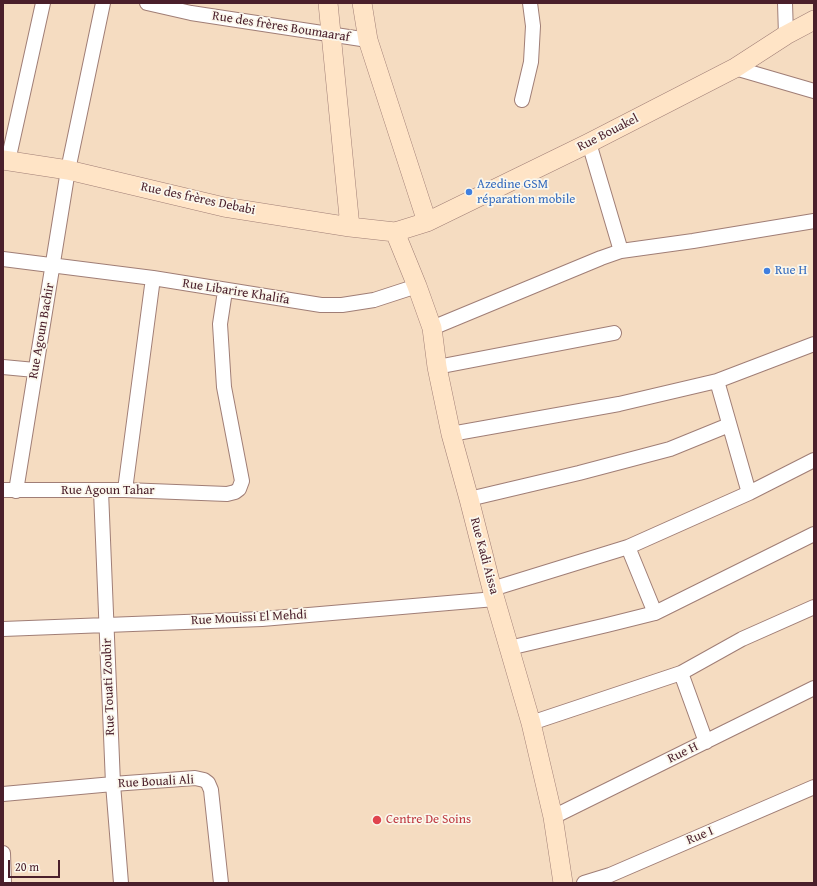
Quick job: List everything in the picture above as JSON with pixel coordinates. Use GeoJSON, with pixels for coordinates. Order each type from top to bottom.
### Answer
{"type":"FeatureCollection","features":[{"type":"Feature","properties":{"kind":"main road"},"geometry":{"type":"LineString","coordinates":[[328,3],[350,227]]}},
{"type":"Feature","properties":{"kind":"main road"},"geometry":{"type":"LineString","coordinates":[[362,3],[368,40],[427,222]]}},
{"type":"Feature","properties":{"kind":"main road","name":"Rue Bouakel"},"geometry":{"type":"LineString","coordinates":[[395,232],[427,222],[589,143],[735,68],[786,35],[814,20]]}},
{"type":"Feature","properties":{"kind":"main road","name":"Rue des frères Debabi"},"geometry":{"type":"LineString","coordinates":[[6,161],[68,170],[224,206],[350,227],[395,232]]}},
{"type":"Feature","properties":{"kind":"main road","name":"Rue Kadi Aissa"},"geometry":{"type":"LineString","coordinates":[[395,232],[432,328],[437,367],[451,434],[493,594],[530,723],[552,817],[563,883]]}},
{"type":"Feature","properties":{"kind":"street"},"geometry":{"type":"LineString","coordinates":[[6,161],[43,3]]}},
{"type":"Feature","properties":{"kind":"street","name":"Rue Agoun Bachir"},"geometry":{"type":"LineString","coordinates":[[10,491],[35,370],[68,170],[103,3]]}},
{"type":"Feature","properties":{"kind":"street","name":"Rue des frères Boumaaraf"},"geometry":{"type":"LineString","coordinates":[[147,3],[191,13],[331,36],[368,40]]}},
{"type":"Feature","properties":{"kind":"street"},"geometry":{"type":"LineString","coordinates":[[522,100],[531,62],[533,26],[530,3]]}},
{"type":"Feature","properties":{"kind":"street"},"geometry":{"type":"LineString","coordinates":[[785,3],[786,35]]}},
{"type":"Feature","properties":{"kind":"street"},"geometry":{"type":"LineString","coordinates":[[735,68],[814,91]]}},
{"type":"Feature","properties":{"kind":"street"},"geometry":{"type":"LineString","coordinates":[[589,143],[621,251]]}},
{"type":"Feature","properties":{"kind":"street"},"geometry":{"type":"LineString","coordinates":[[432,328],[600,258],[621,251],[814,221]]}},
{"type":"Feature","properties":{"kind":"street","name":"Rue Libarire Khalifa"},"geometry":{"type":"LineString","coordinates":[[3,259],[53,264],[153,278],[321,306],[342,305],[374,300],[417,286]]}},
{"type":"Feature","properties":{"kind":"street"},"geometry":{"type":"LineString","coordinates":[[125,490],[153,278]]}},
{"type":"Feature","properties":{"kind":"street","name":"Rue Agoun Tahar"},"geometry":{"type":"LineString","coordinates":[[10,491],[125,490],[214,494],[235,492],[239,489],[242,481],[224,387],[220,324],[225,291]]}},
{"type":"Feature","properties":{"kind":"street"},"geometry":{"type":"LineString","coordinates":[[437,367],[614,333]]}},
{"type":"Feature","properties":{"kind":"street"},"geometry":{"type":"LineString","coordinates":[[451,434],[619,404],[717,381],[814,344]]}},
{"type":"Feature","properties":{"kind":"street"},"geometry":{"type":"LineString","coordinates":[[3,367],[35,370]]}},
{"type":"Feature","properties":{"kind":"street"},"geometry":{"type":"LineString","coordinates":[[717,381],[750,493]]}},
{"type":"Feature","properties":{"kind":"street"},"geometry":{"type":"LineString","coordinates":[[469,499],[670,449],[729,425]]}},
{"type":"Feature","properties":{"kind":"street","name":"Rue Mouissi El Mehdi"},"geometry":{"type":"LineString","coordinates":[[3,629],[262,619],[493,594],[628,547],[750,493],[814,460]]}},
{"type":"Feature","properties":{"kind":"street","name":"Rue Touati Zoubir"},"geometry":{"type":"LineString","coordinates":[[101,491],[113,784],[121,883]]}},
{"type":"Feature","properties":{"kind":"street"},"geometry":{"type":"LineString","coordinates":[[509,648],[655,613],[814,534]]}},
{"type":"Feature","properties":{"kind":"street"},"geometry":{"type":"LineString","coordinates":[[628,547],[655,613]]}},
{"type":"Feature","properties":{"kind":"street"},"geometry":{"type":"LineString","coordinates":[[530,723],[681,673],[742,639],[814,607]]}},
{"type":"Feature","properties":{"kind":"street"},"geometry":{"type":"LineString","coordinates":[[681,673],[706,742]]}},
{"type":"Feature","properties":{"kind":"street","name":"Rue H"},"geometry":{"type":"LineString","coordinates":[[552,817],[814,688]]}},
{"type":"Feature","properties":{"kind":"street","name":"Rue Bouali Ali"},"geometry":{"type":"LineString","coordinates":[[3,794],[196,778],[204,780],[208,783],[211,790],[221,883]]}},
{"type":"Feature","properties":{"kind":"street","name":"Rue I"},"geometry":{"type":"LineString","coordinates":[[584,883],[613,879],[814,787]]}},
{"type":"Feature","properties":{"kind":"street"},"geometry":{"type":"LineString","coordinates":[[3,853],[4,883]]}},
{"type":"Feature","properties":{"kind":"place","name":"Azedine GSM réparation mobile"},"geometry":{"type":"Point","coordinates":[469,192]}},
{"type":"Feature","properties":{"kind":"place","name":"Rue H"},"geometry":{"type":"Point","coordinates":[767,271]}},
{"type":"Feature","properties":{"kind":"place","name":"Centre De Soins"},"geometry":{"type":"Point","coordinates":[377,820]}}]}
